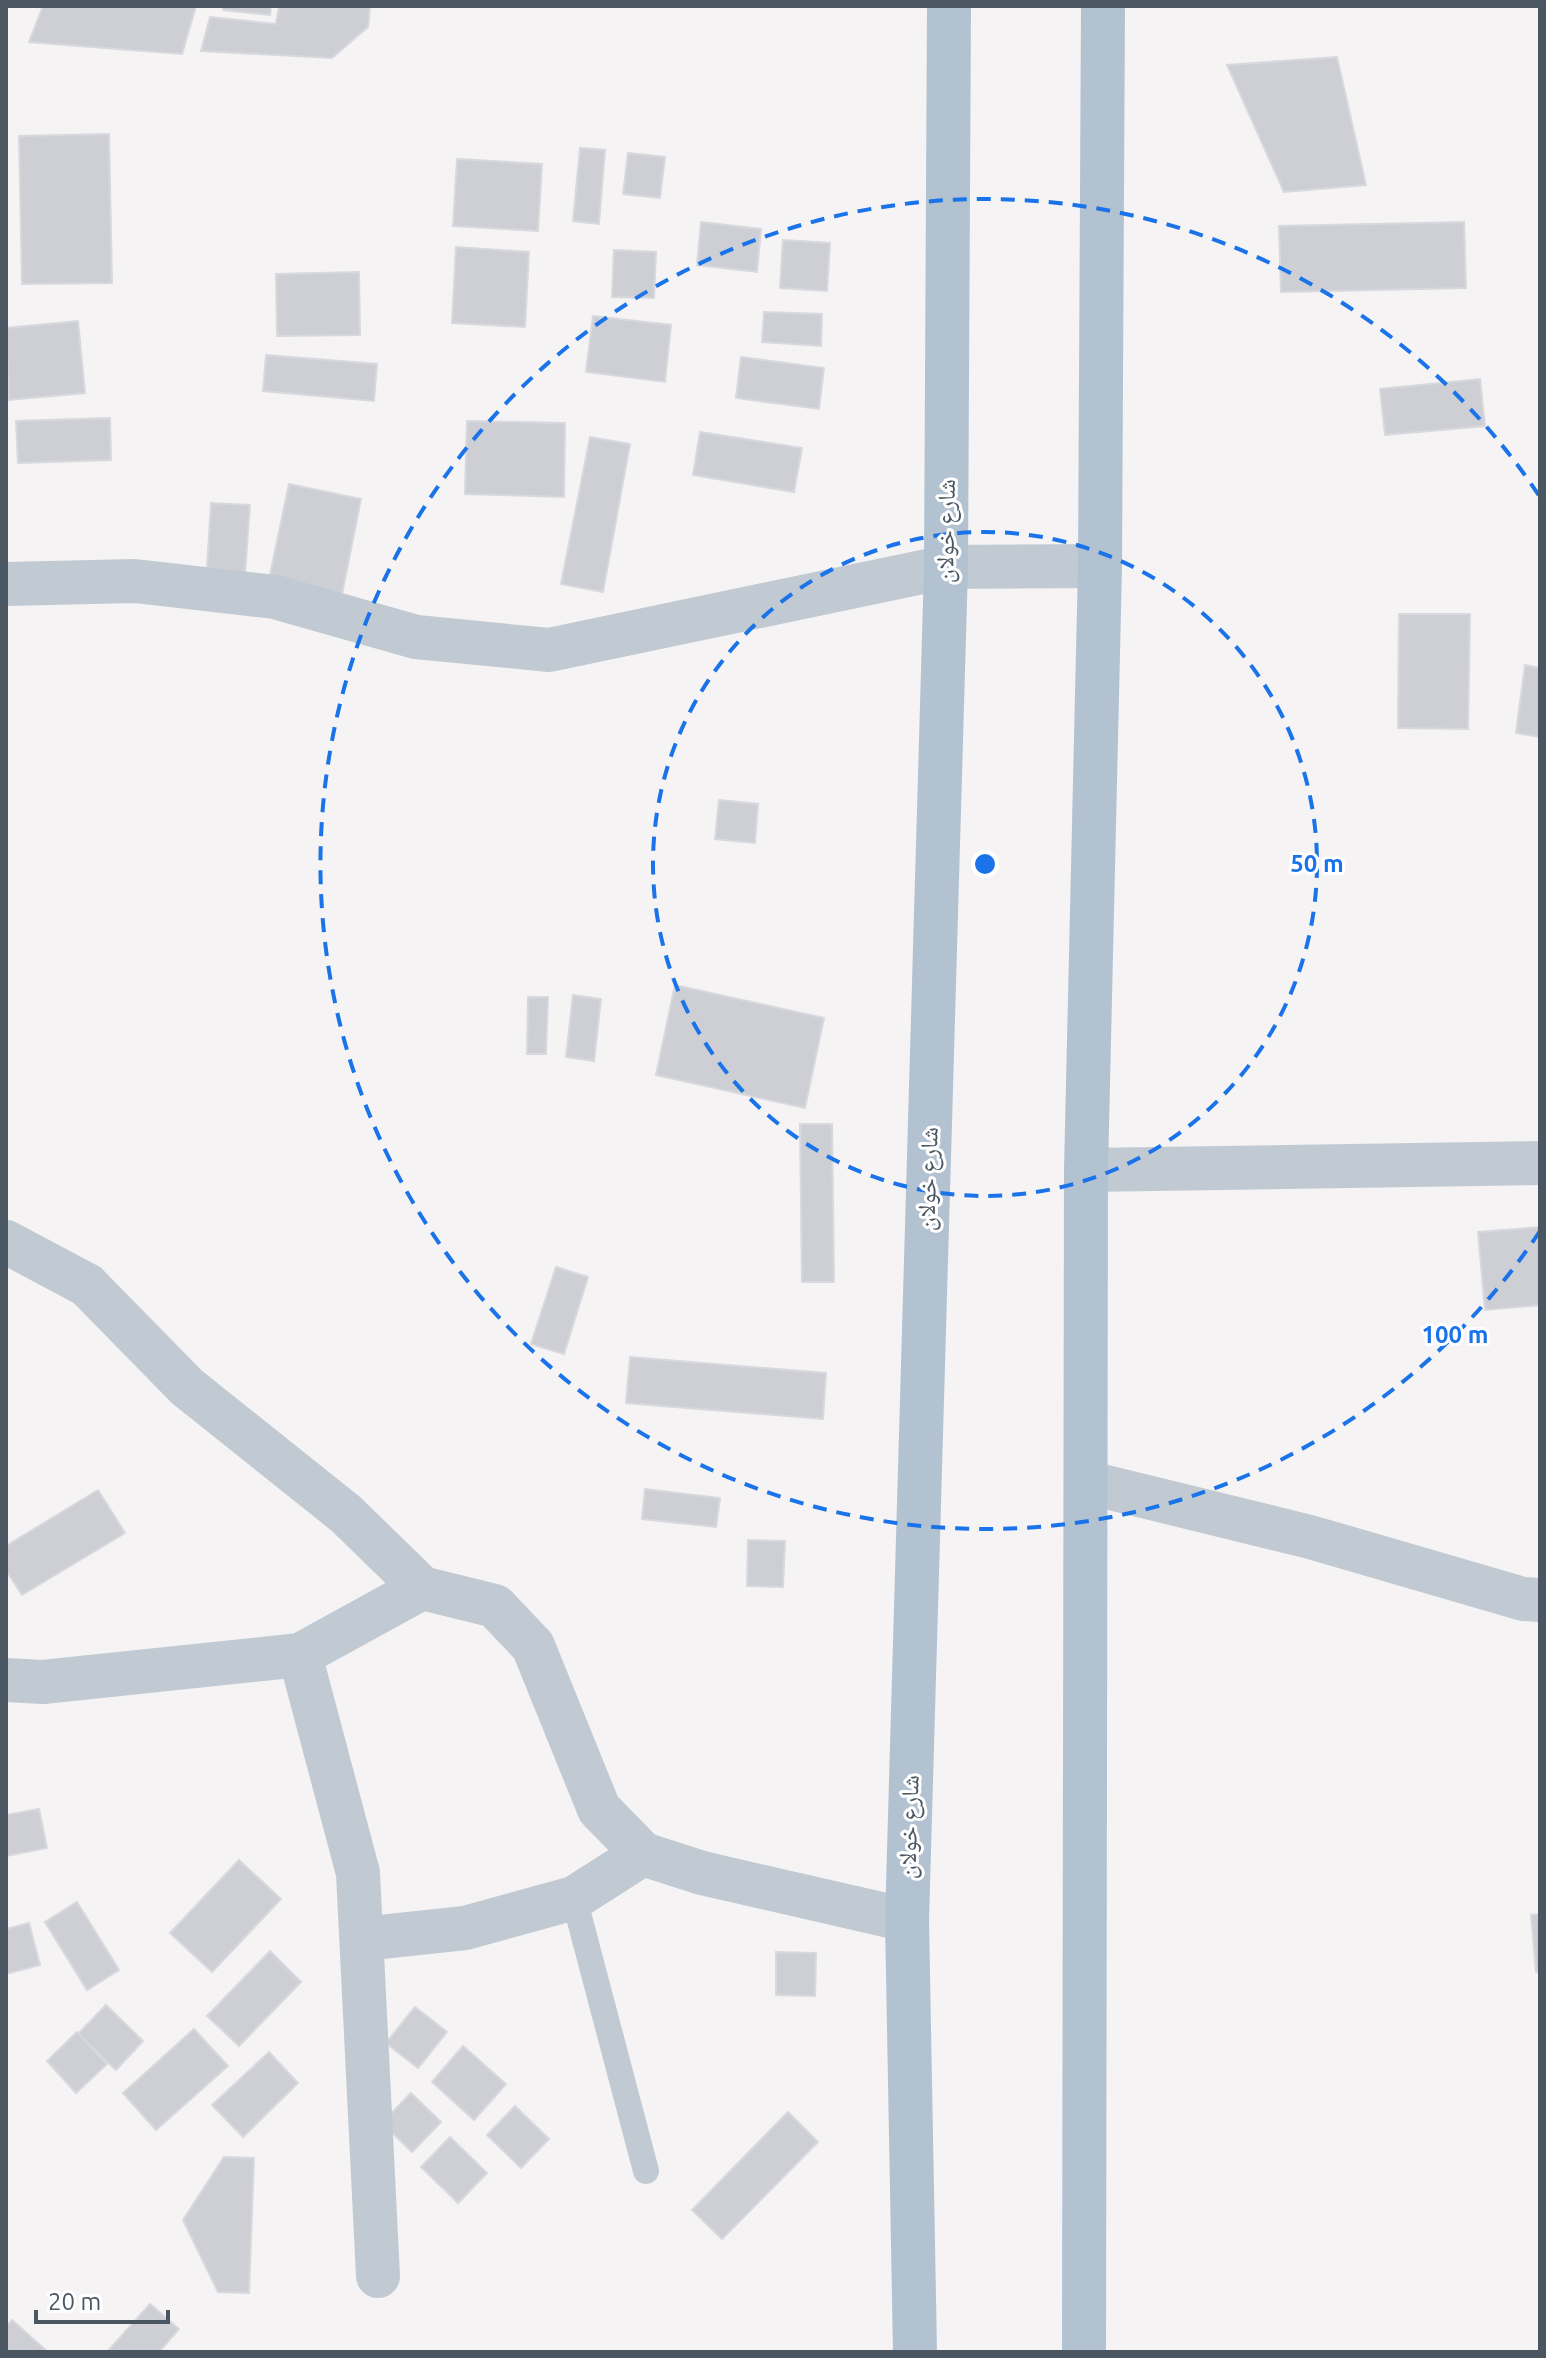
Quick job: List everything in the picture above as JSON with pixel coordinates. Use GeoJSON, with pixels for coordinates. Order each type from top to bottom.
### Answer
{"type":"FeatureCollection","features":[{"type":"Feature","properties":{"kind":"main road","name":"شارع خولان"},"geometry":{"type":"LineString","coordinates":[[915,2352],[907,1920],[946,567],[949,6]]}},
{"type":"Feature","properties":{"kind":"main road"},"geometry":{"type":"LineString","coordinates":[[1084,2352],[1086,1170],[1100,566],[1103,6]]}},
{"type":"Feature","properties":{"kind":"street"},"geometry":{"type":"LineString","coordinates":[[6,584],[135,581],[275,597],[416,637],[549,650],[946,567],[1100,566]]}},
{"type":"Feature","properties":{"kind":"street"},"geometry":{"type":"LineString","coordinates":[[1086,1170],[1540,1163]]}},
{"type":"Feature","properties":{"kind":"street"},"geometry":{"type":"LineString","coordinates":[[6,1242],[87,1285],[187,1387],[346,1514],[422,1588],[495,1606],[533,1646],[599,1809],[643,1854],[702,1873],[907,1920]]}},
{"type":"Feature","properties":{"kind":"street"},"geometry":{"type":"LineString","coordinates":[[1086,1482],[1310,1537],[1523,1599],[1540,1600]]}},
{"type":"Feature","properties":{"kind":"street"},"geometry":{"type":"LineString","coordinates":[[6,1680],[43,1682],[300,1655],[422,1588]]}},
{"type":"Feature","properties":{"kind":"street"},"geometry":{"type":"LineString","coordinates":[[300,1655],[358,1873],[378,2276]]}},
{"type":"Feature","properties":{"kind":"street"},"geometry":{"type":"LineString","coordinates":[[362,1939],[465,1928],[574,1898],[643,1854]]}},
{"type":"Feature","properties":{"kind":"lane"},"geometry":{"type":"LineString","coordinates":[[574,1898],[646,2171]]}},
{"type":"Feature","properties":{"kind":"building"},"geometry":{"type":"Polygon","coordinates":[[[43,6],[196,6],[182,54],[29,42],[43,6]]]}},
{"type":"Feature","properties":{"kind":"building"},"geometry":{"type":"Polygon","coordinates":[[[223,6],[271,6],[270,15],[223,10],[223,6]]]}},
{"type":"Feature","properties":{"kind":"building"},"geometry":{"type":"Polygon","coordinates":[[[279,6],[370,6],[368,27],[332,58],[201,51],[210,17],[276,24],[279,6]]]}},
{"type":"Feature","properties":{"kind":"building"},"geometry":{"type":"Polygon","coordinates":[[[1337,57],[1366,185],[1284,192],[1227,65],[1337,57]]]}},
{"type":"Feature","properties":{"kind":"building"},"geometry":{"type":"Polygon","coordinates":[[[109,134],[112,283],[22,284],[19,136],[109,134]]]}},
{"type":"Feature","properties":{"kind":"building"},"geometry":{"type":"Polygon","coordinates":[[[580,148],[605,150],[599,224],[573,221],[580,148]]]}},
{"type":"Feature","properties":{"kind":"building"},"geometry":{"type":"Polygon","coordinates":[[[628,153],[665,157],[660,198],[623,194],[628,153]]]}},
{"type":"Feature","properties":{"kind":"building"},"geometry":{"type":"Polygon","coordinates":[[[457,159],[542,164],[538,231],[453,226],[457,159]]]}},
{"type":"Feature","properties":{"kind":"building"},"geometry":{"type":"Polygon","coordinates":[[[701,222],[761,229],[757,272],[697,265],[701,222]]]}},
{"type":"Feature","properties":{"kind":"building"},"geometry":{"type":"Polygon","coordinates":[[[1464,222],[1466,288],[1281,292],[1279,226],[1464,222]]]}},
{"type":"Feature","properties":{"kind":"building"},"geometry":{"type":"Polygon","coordinates":[[[783,240],[830,243],[827,291],[780,288],[783,240]]]}},
{"type":"Feature","properties":{"kind":"building"},"geometry":{"type":"Polygon","coordinates":[[[456,247],[529,252],[525,327],[452,323],[456,247]]]}},
{"type":"Feature","properties":{"kind":"building"},"geometry":{"type":"Polygon","coordinates":[[[614,250],[656,252],[654,298],[612,297],[614,250]]]}},
{"type":"Feature","properties":{"kind":"building"},"geometry":{"type":"Polygon","coordinates":[[[359,272],[360,335],[277,336],[276,274],[359,272]]]}},
{"type":"Feature","properties":{"kind":"building"},"geometry":{"type":"Polygon","coordinates":[[[764,312],[822,314],[821,346],[762,342],[764,312]]]}},
{"type":"Feature","properties":{"kind":"building"},"geometry":{"type":"Polygon","coordinates":[[[593,316],[671,325],[665,382],[586,372],[593,316]]]}},
{"type":"Feature","properties":{"kind":"building"},"geometry":{"type":"Polygon","coordinates":[[[78,321],[85,393],[9,400],[6,328],[78,321]]]}},
{"type":"Feature","properties":{"kind":"building"},"geometry":{"type":"Polygon","coordinates":[[[266,355],[377,364],[374,401],[263,391],[266,355]]]}},
{"type":"Feature","properties":{"kind":"building"},"geometry":{"type":"Polygon","coordinates":[[[741,357],[824,368],[819,409],[736,398],[741,357]]]}},
{"type":"Feature","properties":{"kind":"building"},"geometry":{"type":"Polygon","coordinates":[[[1480,379],[1485,426],[1385,435],[1380,389],[1480,379]]]}},
{"type":"Feature","properties":{"kind":"building"},"geometry":{"type":"Polygon","coordinates":[[[110,418],[111,460],[18,463],[16,421],[110,418]]]}},
{"type":"Feature","properties":{"kind":"building"},"geometry":{"type":"Polygon","coordinates":[[[467,421],[565,423],[564,497],[465,494],[467,421]]]}},
{"type":"Feature","properties":{"kind":"building"},"geometry":{"type":"Polygon","coordinates":[[[700,432],[802,448],[794,492],[693,475],[700,432]]]}},
{"type":"Feature","properties":{"kind":"building"},"geometry":{"type":"Polygon","coordinates":[[[590,437],[630,444],[603,592],[561,584],[590,437]]]}},
{"type":"Feature","properties":{"kind":"building"},"geometry":{"type":"Polygon","coordinates":[[[289,484],[361,499],[340,604],[267,589],[289,484]]]}},
{"type":"Feature","properties":{"kind":"building"},"geometry":{"type":"Polygon","coordinates":[[[211,503],[250,505],[243,602],[205,600],[211,503]]]}},
{"type":"Feature","properties":{"kind":"building"},"geometry":{"type":"Polygon","coordinates":[[[1399,614],[1470,614],[1468,729],[1398,728],[1399,614]]]}},
{"type":"Feature","properties":{"kind":"building"},"geometry":{"type":"Polygon","coordinates":[[[1525,665],[1540,668],[1540,737],[1516,733],[1525,665]]]}},
{"type":"Feature","properties":{"kind":"building"},"geometry":{"type":"Polygon","coordinates":[[[719,800],[758,804],[755,843],[715,839],[719,800]]]}},
{"type":"Feature","properties":{"kind":"building"},"geometry":{"type":"Polygon","coordinates":[[[675,985],[824,1018],[805,1108],[656,1075],[675,985]]]}},
{"type":"Feature","properties":{"kind":"building"},"geometry":{"type":"Polygon","coordinates":[[[573,995],[601,999],[594,1061],[566,1057],[573,995]]]}},
{"type":"Feature","properties":{"kind":"building"},"geometry":{"type":"Polygon","coordinates":[[[528,997],[548,997],[546,1054],[527,1054],[528,997]]]}},
{"type":"Feature","properties":{"kind":"building"},"geometry":{"type":"Polygon","coordinates":[[[800,1124],[832,1124],[834,1282],[802,1282],[800,1124]]]}},
{"type":"Feature","properties":{"kind":"building"},"geometry":{"type":"Polygon","coordinates":[[[1540,1227],[1540,1305],[1485,1310],[1478,1232],[1540,1227]]]}},
{"type":"Feature","properties":{"kind":"building"},"geometry":{"type":"Polygon","coordinates":[[[556,1267],[588,1277],[564,1354],[531,1344],[556,1267]]]}},
{"type":"Feature","properties":{"kind":"building"},"geometry":{"type":"Polygon","coordinates":[[[630,1357],[826,1373],[823,1419],[626,1403],[630,1357]]]}},
{"type":"Feature","properties":{"kind":"building"},"geometry":{"type":"Polygon","coordinates":[[[645,1489],[720,1498],[716,1527],[642,1519],[645,1489]]]}},
{"type":"Feature","properties":{"kind":"building"},"geometry":{"type":"Polygon","coordinates":[[[98,1490],[125,1533],[22,1595],[6,1570],[6,1546],[98,1490]]]}},
{"type":"Feature","properties":{"kind":"building"},"geometry":{"type":"Polygon","coordinates":[[[748,1540],[785,1541],[783,1587],[747,1586],[748,1540]]]}},
{"type":"Feature","properties":{"kind":"building"},"geometry":{"type":"Polygon","coordinates":[[[39,1809],[47,1848],[6,1856],[6,1815],[39,1809]]]}},
{"type":"Feature","properties":{"kind":"building"},"geometry":{"type":"Polygon","coordinates":[[[239,1860],[281,1899],[212,1972],[170,1933],[239,1860]]]}},
{"type":"Feature","properties":{"kind":"building"},"geometry":{"type":"Polygon","coordinates":[[[77,1902],[119,1970],[87,1990],[45,1922],[77,1902]]]}},
{"type":"Feature","properties":{"kind":"building"},"geometry":{"type":"Polygon","coordinates":[[[1540,1914],[1540,1972],[1536,1972],[1531,1915],[1540,1914]]]}},
{"type":"Feature","properties":{"kind":"building"},"geometry":{"type":"Polygon","coordinates":[[[29,1923],[40,1965],[6,1974],[6,1929],[29,1923]]]}},
{"type":"Feature","properties":{"kind":"building"},"geometry":{"type":"Polygon","coordinates":[[[270,1951],[301,1982],[239,2046],[207,2016],[270,1951]]]}},
{"type":"Feature","properties":{"kind":"building"},"geometry":{"type":"Polygon","coordinates":[[[776,1952],[816,1953],[815,1996],[776,1995],[776,1952]]]}},
{"type":"Feature","properties":{"kind":"building"},"geometry":{"type":"Polygon","coordinates":[[[106,2005],[143,2041],[116,2070],[78,2034],[106,2005]]]}},
{"type":"Feature","properties":{"kind":"building"},"geometry":{"type":"Polygon","coordinates":[[[415,2007],[447,2032],[418,2068],[386,2043],[415,2007]]]}},
{"type":"Feature","properties":{"kind":"building"},"geometry":{"type":"Polygon","coordinates":[[[194,2029],[228,2066],[156,2130],[123,2093],[194,2029]]]}},
{"type":"Feature","properties":{"kind":"building"},"geometry":{"type":"Polygon","coordinates":[[[77,2032],[107,2064],[76,2093],[47,2061],[77,2032]]]}},
{"type":"Feature","properties":{"kind":"building"},"geometry":{"type":"Polygon","coordinates":[[[463,2046],[506,2084],[474,2120],[432,2082],[463,2046]]]}},
{"type":"Feature","properties":{"kind":"building"},"geometry":{"type":"Polygon","coordinates":[[[269,2052],[298,2083],[243,2137],[212,2105],[269,2052]]]}},
{"type":"Feature","properties":{"kind":"building"},"geometry":{"type":"Polygon","coordinates":[[[411,2093],[441,2122],[412,2152],[382,2123],[411,2093]]]}},
{"type":"Feature","properties":{"kind":"building"},"geometry":{"type":"Polygon","coordinates":[[[515,2106],[549,2139],[521,2168],[487,2135],[515,2106]]]}},
{"type":"Feature","properties":{"kind":"building"},"geometry":{"type":"Polygon","coordinates":[[[788,2112],[818,2142],[722,2239],[692,2210],[788,2112]]]}},
{"type":"Feature","properties":{"kind":"building"},"geometry":{"type":"Polygon","coordinates":[[[450,2137],[487,2173],[458,2203],[421,2167],[450,2137]]]}},
{"type":"Feature","properties":{"kind":"building"},"geometry":{"type":"Polygon","coordinates":[[[224,2157],[254,2158],[249,2293],[218,2292],[183,2220],[224,2157]]]}},
{"type":"Feature","properties":{"kind":"building"},"geometry":{"type":"Polygon","coordinates":[[[150,2304],[179,2329],[159,2352],[107,2352],[150,2304]]]}},
{"type":"Feature","properties":{"kind":"building"},"geometry":{"type":"Polygon","coordinates":[[[12,2320],[48,2352],[6,2352],[6,2327],[12,2320]]]}}]}
